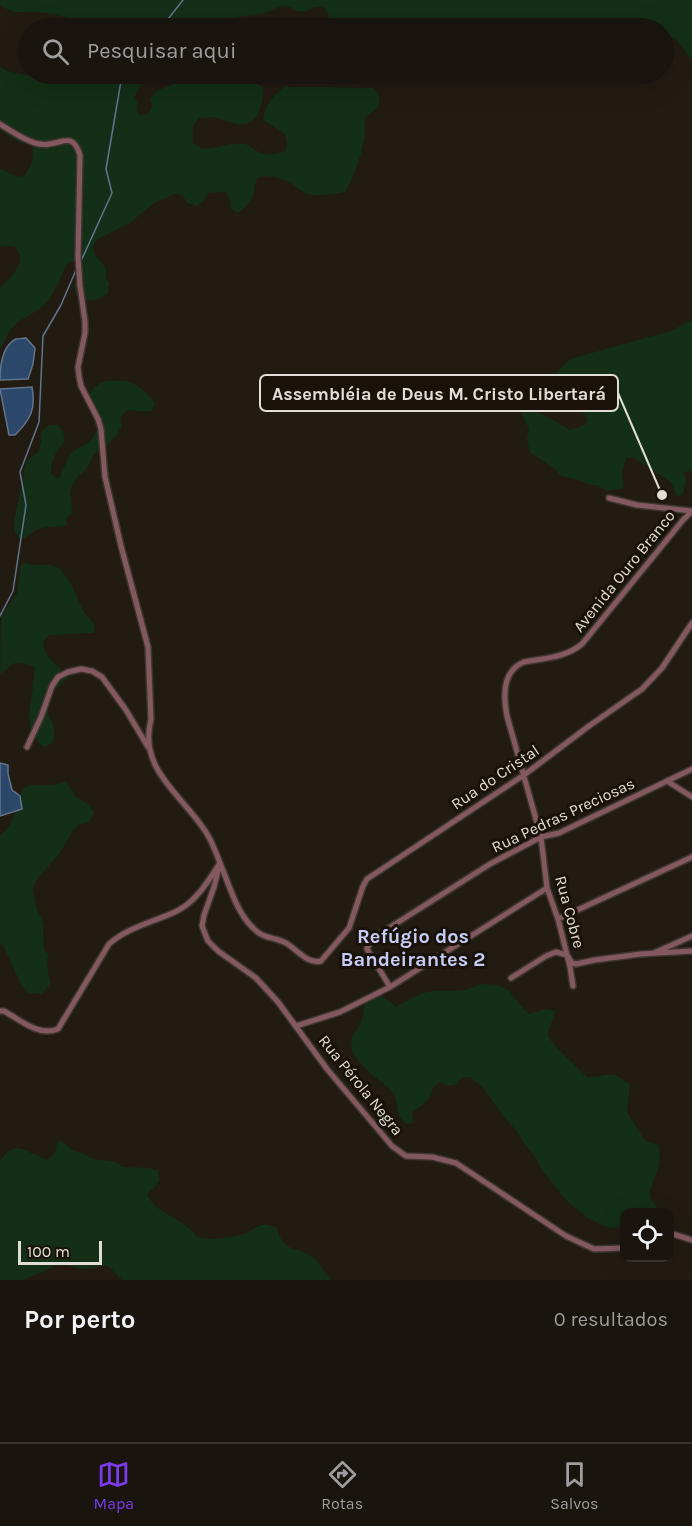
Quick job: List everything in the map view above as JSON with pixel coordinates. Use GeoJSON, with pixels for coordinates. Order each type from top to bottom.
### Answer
{"type":"FeatureCollection","features":[{"type":"Feature","properties":{"kind":"street"},"geometry":{"type":"LineString","coordinates":[[0,124],[35,143],[49,144],[68,140],[77,147],[80,155],[78,256],[85,333],[78,367],[79,376],[81,386],[101,429],[105,477],[148,647],[151,719],[148,730],[149,748]]}},
{"type":"Feature","properties":{"kind":"street"},"geometry":{"type":"LineString","coordinates":[[609,498],[637,505],[692,511]]}},
{"type":"Feature","properties":{"kind":"street","name":"Avenida Ouro Branco"},"geometry":{"type":"LineString","coordinates":[[525,775],[505,707],[505,686],[510,673],[524,662],[560,656],[582,644],[668,537],[692,511]]}},
{"type":"Feature","properties":{"kind":"street","name":"Rua do Cristal"},"geometry":{"type":"LineString","coordinates":[[220,863],[237,903],[253,928],[261,935],[285,942],[304,958],[318,963],[324,959],[349,928],[367,879],[525,775],[642,689],[662,668],[692,623]]}},
{"type":"Feature","properties":{"kind":"street"},"geometry":{"type":"LineString","coordinates":[[0,1011],[43,1032],[58,1029],[109,944],[117,936],[178,910],[192,901],[204,889],[220,863],[212,842],[202,826],[161,776],[149,748],[102,677],[92,671],[81,669],[58,677],[52,686],[27,747]]}},
{"type":"Feature","properties":{"kind":"street","name":"Rua Pedras Preciosas"},"geometry":{"type":"LineString","coordinates":[[390,987],[368,949],[370,941],[506,855],[541,837],[559,833],[692,769]]}},
{"type":"Feature","properties":{"kind":"street","name":"Rua Cobre"},"geometry":{"type":"LineString","coordinates":[[525,775],[541,837],[547,888],[558,919],[573,986]]}},
{"type":"Feature","properties":{"kind":"street"},"geometry":{"type":"LineString","coordinates":[[667,781],[692,797]]}},
{"type":"Feature","properties":{"kind":"street"},"geometry":{"type":"LineString","coordinates":[[558,919],[692,857]]}},
{"type":"Feature","properties":{"kind":"street","name":"Rua Pérola Negra"},"geometry":{"type":"LineString","coordinates":[[220,863],[202,926],[208,941],[218,951],[256,978],[278,1002],[327,1069],[392,1146],[406,1156],[432,1157],[456,1163],[566,1236],[594,1249],[620,1248]]}},
{"type":"Feature","properties":{"kind":"street"},"geometry":{"type":"LineString","coordinates":[[296,1026],[340,1012],[390,987],[547,888]]}},
{"type":"Feature","properties":{"kind":"street"},"geometry":{"type":"LineString","coordinates":[[652,953],[692,936]]}},
{"type":"Feature","properties":{"kind":"street"},"geometry":{"type":"LineString","coordinates":[[510,978],[556,952],[567,955],[572,963],[576,964],[652,953],[692,951]]}},
{"type":"Feature","properties":{"kind":"street"},"geometry":{"type":"LineString","coordinates":[[674,1235],[692,1240]]}},
{"type":"Feature","properties":{"kind":"green space"},"geometry":{"type":"Polygon","coordinates":[[[0,0],[692,0],[692,59],[674,39],[674,18],[329,18],[323,7],[315,7],[305,12],[281,6],[265,13],[237,18],[68,18],[36,12],[13,12],[0,4],[0,0]]]}},
{"type":"Feature","properties":{"kind":"green space"},"geometry":{"type":"Polygon","coordinates":[[[0,66],[7,71],[18,74],[18,84],[142,84],[135,98],[138,103],[138,114],[147,115],[152,107],[150,99],[155,92],[173,84],[258,84],[263,87],[263,94],[261,107],[255,118],[244,124],[237,124],[218,118],[199,118],[193,125],[193,143],[206,149],[239,143],[267,154],[285,151],[287,143],[285,134],[263,120],[270,101],[286,86],[373,88],[379,94],[379,104],[376,109],[364,119],[365,136],[360,156],[345,192],[311,195],[282,179],[264,176],[257,179],[252,198],[238,213],[231,209],[226,192],[208,193],[204,201],[196,206],[187,203],[183,196],[175,194],[156,202],[131,222],[98,239],[93,246],[95,255],[106,268],[106,281],[109,281],[108,293],[92,300],[76,295],[78,261],[69,262],[50,298],[42,307],[10,330],[0,348],[0,288],[14,273],[19,264],[20,255],[14,246],[0,246],[0,169],[18,177],[24,176],[31,165],[33,153],[32,144],[20,143],[0,130],[0,66]]]}},
{"type":"Feature","properties":{"kind":"green space"},"geometry":{"type":"Polygon","coordinates":[[[692,320],[692,471],[684,472],[686,480],[683,494],[676,495],[668,480],[632,457],[627,458],[623,468],[623,488],[607,491],[597,485],[561,476],[555,469],[531,453],[527,438],[529,429],[522,415],[523,408],[535,411],[569,430],[581,427],[587,422],[582,412],[568,407],[555,396],[538,390],[535,388],[536,385],[557,372],[570,359],[671,331],[692,320]]]}},
{"type":"Feature","properties":{"kind":"green space"},"geometry":{"type":"Polygon","coordinates":[[[108,381],[124,381],[140,387],[155,403],[152,411],[126,410],[121,417],[121,427],[117,435],[103,449],[94,454],[86,470],[73,484],[70,492],[72,513],[66,518],[67,526],[38,529],[20,541],[14,529],[14,520],[25,467],[27,461],[39,451],[41,431],[49,425],[58,425],[63,432],[65,441],[55,456],[51,468],[51,474],[58,479],[71,454],[87,443],[96,433],[96,415],[89,396],[96,386],[108,381]]]}},
{"type":"Feature","properties":{"kind":"green space"},"geometry":{"type":"Polygon","coordinates":[[[23,563],[51,565],[59,568],[71,583],[83,611],[94,624],[94,633],[49,635],[43,642],[46,654],[68,678],[54,691],[48,701],[47,709],[54,728],[54,736],[53,743],[44,747],[31,730],[29,720],[34,666],[15,663],[0,674],[1,616],[17,594],[20,568],[23,563]]]}},
{"type":"Feature","properties":{"kind":"green space"},"geometry":{"type":"Polygon","coordinates":[[[66,781],[75,796],[90,805],[94,813],[89,822],[80,824],[74,829],[60,853],[36,880],[33,889],[36,907],[43,923],[44,950],[49,954],[47,965],[51,983],[42,994],[28,993],[0,943],[0,835],[12,820],[23,788],[34,785],[54,785],[66,781]]]}},
{"type":"Feature","properties":{"kind":"green space"},"geometry":{"type":"Polygon","coordinates":[[[480,984],[505,988],[529,1014],[546,1009],[555,1011],[548,1036],[561,1052],[587,1077],[613,1075],[630,1085],[627,1112],[645,1141],[659,1145],[659,1165],[650,1194],[653,1203],[658,1208],[620,1208],[620,1227],[610,1228],[588,1218],[567,1201],[541,1169],[516,1130],[483,1088],[470,1077],[462,1077],[457,1084],[448,1086],[440,1082],[433,1087],[431,1096],[426,1102],[412,1112],[413,1123],[407,1124],[402,1120],[395,1095],[365,1068],[352,1050],[352,1038],[362,1019],[366,995],[378,995],[396,1007],[427,992],[474,987],[480,984]]]}},
{"type":"Feature","properties":{"kind":"green space"},"geometry":{"type":"Polygon","coordinates":[[[61,1140],[72,1150],[93,1159],[115,1162],[123,1167],[150,1168],[158,1171],[159,1181],[147,1194],[157,1207],[187,1227],[196,1236],[212,1239],[227,1238],[243,1234],[262,1225],[271,1226],[277,1228],[284,1243],[316,1260],[330,1280],[122,1280],[105,1265],[83,1269],[64,1265],[55,1266],[24,1280],[0,1280],[0,1161],[15,1148],[46,1160],[53,1154],[57,1142],[61,1140]]]}},
{"type":"Feature","properties":{"kind":"water"},"geometry":{"type":"Polygon","coordinates":[[[26,338],[35,348],[28,379],[0,380],[1,363],[11,342],[26,338]]]}},
{"type":"Feature","properties":{"kind":"water"},"geometry":{"type":"Polygon","coordinates":[[[32,387],[33,408],[31,413],[15,435],[9,435],[0,389],[32,387]]]}},
{"type":"Feature","properties":{"kind":"water"},"geometry":{"type":"Polygon","coordinates":[[[0,763],[8,765],[12,790],[20,796],[22,809],[0,816],[0,763]]]}},
{"type":"Feature","properties":{"kind":"waterway"},"geometry":{"type":"LineString","coordinates":[[169,18],[183,0]]}},
{"type":"Feature","properties":{"kind":"waterway"},"geometry":{"type":"LineString","coordinates":[[81,261],[112,193],[106,169],[120,84]]}},
{"type":"Feature","properties":{"kind":"waterway"},"geometry":{"type":"LineString","coordinates":[[0,616],[13,591],[26,505],[20,472],[39,422],[43,336],[61,305],[76,270]]}},
{"type":"Feature","properties":{"kind":"place","name":"Assembléia de Deus M. Cristo Libertará"},"geometry":{"type":"Point","coordinates":[662,495]}},
{"type":"Feature","properties":{"kind":"district","name":"Refúgio dos Bandeirantes 2"},"geometry":{"type":"Point","coordinates":[413,948]}}]}
